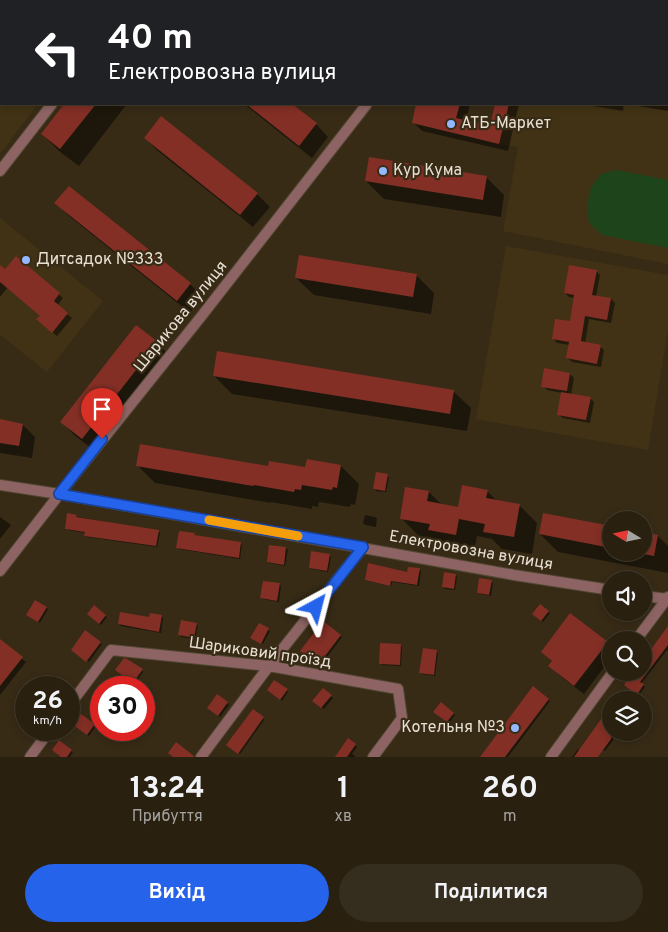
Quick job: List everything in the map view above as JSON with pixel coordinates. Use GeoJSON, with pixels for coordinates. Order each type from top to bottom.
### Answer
{"type":"FeatureCollection","features":[{"type":"Feature","properties":{"kind":"street"},"geometry":{"type":"LineString","coordinates":[[0,171],[51,105]]}},
{"type":"Feature","properties":{"kind":"street","name":"Шарикова вулиця"},"geometry":{"type":"LineString","coordinates":[[0,571],[366,105]]}},
{"type":"Feature","properties":{"kind":"street","name":"Електровозна вулиця"},"geometry":{"type":"LineString","coordinates":[[0,485],[363,547],[514,575],[602,589]]}},
{"type":"Feature","properties":{"kind":"street"},"geometry":{"type":"LineString","coordinates":[[201,757],[269,666],[363,547]]}},
{"type":"Feature","properties":{"kind":"street"},"geometry":{"type":"LineString","coordinates":[[652,597],[667,598]]}},
{"type":"Feature","properties":{"kind":"street"},"geometry":{"type":"LineString","coordinates":[[643,631],[667,598]]}},
{"type":"Feature","properties":{"kind":"street","name":"Шариковий проїзд"},"geometry":{"type":"LineString","coordinates":[[80,691],[111,650],[269,666],[398,690],[402,718],[373,757]]}},
{"type":"Feature","properties":{"kind":"street"},"geometry":{"type":"LineString","coordinates":[[551,757],[606,681]]}},
{"type":"Feature","properties":{"kind":"street"},"geometry":{"type":"LineString","coordinates":[[30,757],[42,741]]}},
{"type":"Feature","properties":{"kind":"shaded area"},"geometry":{"type":"Polygon","coordinates":[[[0,105],[37,105],[0,154],[0,105]]]}},
{"type":"Feature","properties":{"kind":"shaded area"},"geometry":{"type":"Polygon","coordinates":[[[509,105],[668,105],[668,264],[503,231],[518,147],[499,144],[509,105]]]}},
{"type":"Feature","properties":{"kind":"shaded area","name":"Дитсадок №333"},"geometry":{"type":"Polygon","coordinates":[[[0,218],[103,301],[47,372],[0,335],[0,218]]]}},
{"type":"Feature","properties":{"kind":"shaded area"},"geometry":{"type":"Polygon","coordinates":[[[506,246],[668,275],[668,330],[648,450],[476,419],[506,246]]]}},
{"type":"Feature","properties":{"kind":"green space"},"geometry":{"type":"Polygon","coordinates":[[[617,170],[668,180],[668,248],[602,235],[589,223],[587,205],[591,187],[601,174],[617,170]]]}},
{"type":"Feature","properties":{"kind":"building"},"geometry":{"type":"Polygon","coordinates":[[[63,105],[95,105],[60,149],[41,134],[63,105]]]}},
{"type":"Feature","properties":{"kind":"building"},"geometry":{"type":"Polygon","coordinates":[[[247,105],[293,105],[317,123],[299,146],[247,105]]]}},
{"type":"Feature","properties":{"kind":"building","name":"АТБ-Маркет"},"geometry":{"type":"Polygon","coordinates":[[[416,105],[460,105],[456,118],[490,126],[495,105],[509,105],[499,144],[412,123],[416,105]]]}},
{"type":"Feature","properties":{"kind":"building"},"geometry":{"type":"Polygon","coordinates":[[[161,116],[258,193],[240,215],[144,138],[161,116]]]}},
{"type":"Feature","properties":{"kind":"building"},"geometry":{"type":"Polygon","coordinates":[[[369,157],[487,176],[483,200],[365,181],[369,157]]]}},
{"type":"Feature","properties":{"kind":"building"},"geometry":{"type":"Polygon","coordinates":[[[69,186],[191,283],[177,301],[54,203],[69,186]]]}},
{"type":"Feature","properties":{"kind":"building"},"geometry":{"type":"Polygon","coordinates":[[[299,255],[417,274],[413,297],[295,278],[299,255]]]}},
{"type":"Feature","properties":{"kind":"building"},"geometry":{"type":"Polygon","coordinates":[[[16,256],[60,293],[54,301],[68,313],[52,333],[36,319],[40,316],[0,282],[0,265],[5,269],[16,256]]]}},
{"type":"Feature","properties":{"kind":"building"},"geometry":{"type":"Polygon","coordinates":[[[569,265],[597,270],[592,295],[611,298],[607,320],[585,316],[581,341],[601,345],[597,364],[566,358],[569,342],[552,339],[555,319],[570,321],[574,295],[564,293],[569,265]]]}},
{"type":"Feature","properties":{"kind":"building"},"geometry":{"type":"Polygon","coordinates":[[[136,325],[158,342],[82,439],[60,422],[136,325]]]}},
{"type":"Feature","properties":{"kind":"building"},"geometry":{"type":"Polygon","coordinates":[[[217,351],[454,390],[450,414],[213,376],[217,351]]]}},
{"type":"Feature","properties":{"kind":"building"},"geometry":{"type":"Polygon","coordinates":[[[544,368],[570,373],[567,391],[541,387],[544,368]]]}},
{"type":"Feature","properties":{"kind":"building"},"geometry":{"type":"Polygon","coordinates":[[[561,392],[591,397],[586,420],[557,415],[561,392]]]}},
{"type":"Feature","properties":{"kind":"building"},"geometry":{"type":"Polygon","coordinates":[[[0,419],[23,424],[19,446],[0,443],[0,419]]]}},
{"type":"Feature","properties":{"kind":"building"},"geometry":{"type":"Polygon","coordinates":[[[140,444],[268,466],[269,461],[305,467],[307,459],[341,465],[337,488],[333,487],[332,490],[302,485],[301,490],[295,489],[294,492],[136,466],[140,444]]]}},
{"type":"Feature","properties":{"kind":"building"},"geometry":{"type":"Polygon","coordinates":[[[376,472],[388,474],[385,491],[373,489],[376,472]]]}},
{"type":"Feature","properties":{"kind":"building"},"geometry":{"type":"Polygon","coordinates":[[[462,485],[488,490],[486,498],[520,504],[514,537],[483,532],[485,524],[459,519],[456,535],[428,530],[430,524],[400,519],[405,487],[429,491],[427,501],[458,507],[462,485]]]}},
{"type":"Feature","properties":{"kind":"building"},"geometry":{"type":"Polygon","coordinates":[[[67,513],[77,515],[76,517],[159,530],[156,546],[84,536],[85,532],[65,529],[67,513]]]}},
{"type":"Feature","properties":{"kind":"building"},"geometry":{"type":"Polygon","coordinates":[[[543,513],[602,524],[602,546],[539,534],[543,513]]]}},
{"type":"Feature","properties":{"kind":"building"},"geometry":{"type":"Polygon","coordinates":[[[179,531],[241,542],[239,558],[176,548],[179,531]]]}},
{"type":"Feature","properties":{"kind":"building"},"geometry":{"type":"Polygon","coordinates":[[[652,534],[658,535],[654,556],[652,556],[652,534]]]}},
{"type":"Feature","properties":{"kind":"building"},"geometry":{"type":"Polygon","coordinates":[[[269,545],[286,547],[284,565],[267,562],[269,545]]]}},
{"type":"Feature","properties":{"kind":"building"},"geometry":{"type":"Polygon","coordinates":[[[311,551],[330,554],[327,571],[309,568],[311,551]]]}},
{"type":"Feature","properties":{"kind":"building"},"geometry":{"type":"Polygon","coordinates":[[[368,563],[407,572],[408,567],[420,568],[417,585],[391,581],[390,586],[365,580],[368,563]]]}},
{"type":"Feature","properties":{"kind":"building"},"geometry":{"type":"Polygon","coordinates":[[[444,572],[456,574],[454,589],[442,587],[444,572]]]}},
{"type":"Feature","properties":{"kind":"building"},"geometry":{"type":"Polygon","coordinates":[[[479,578],[492,580],[489,595],[477,593],[479,578]]]}},
{"type":"Feature","properties":{"kind":"building"},"geometry":{"type":"Polygon","coordinates":[[[263,581],[280,583],[277,601],[260,598],[263,581]]]}},
{"type":"Feature","properties":{"kind":"building"},"geometry":{"type":"Polygon","coordinates":[[[35,600],[47,607],[38,622],[26,615],[35,600]]]}},
{"type":"Feature","properties":{"kind":"building"},"geometry":{"type":"Polygon","coordinates":[[[540,604],[549,611],[541,621],[532,614],[540,604]]]}},
{"type":"Feature","properties":{"kind":"building"},"geometry":{"type":"Polygon","coordinates":[[[94,605],[106,615],[99,624],[87,614],[94,605]]]}},
{"type":"Feature","properties":{"kind":"building"},"geometry":{"type":"Polygon","coordinates":[[[120,612],[149,617],[150,613],[162,615],[159,632],[118,624],[120,612]]]}},
{"type":"Feature","properties":{"kind":"building"},"geometry":{"type":"Polygon","coordinates":[[[570,613],[602,637],[602,650],[574,686],[548,666],[552,661],[541,652],[570,613]]]}},
{"type":"Feature","properties":{"kind":"building"},"geometry":{"type":"Polygon","coordinates":[[[181,620],[197,623],[194,638],[178,635],[181,620]]]}},
{"type":"Feature","properties":{"kind":"building"},"geometry":{"type":"Polygon","coordinates":[[[323,621],[341,635],[322,660],[312,652],[308,657],[300,651],[323,621]]]}},
{"type":"Feature","properties":{"kind":"building"},"geometry":{"type":"Polygon","coordinates":[[[259,623],[269,628],[261,644],[250,638],[259,623]]]}},
{"type":"Feature","properties":{"kind":"building"},"geometry":{"type":"Polygon","coordinates":[[[668,626],[668,645],[652,666],[652,648],[668,626]]]}},
{"type":"Feature","properties":{"kind":"building"},"geometry":{"type":"Polygon","coordinates":[[[85,630],[101,642],[86,662],[71,650],[85,630]]]}},
{"type":"Feature","properties":{"kind":"building"},"geometry":{"type":"Polygon","coordinates":[[[0,639],[23,657],[0,686],[0,639]]]}},
{"type":"Feature","properties":{"kind":"building"},"geometry":{"type":"Polygon","coordinates":[[[380,643],[401,644],[400,665],[379,664],[380,643]]]}},
{"type":"Feature","properties":{"kind":"building"},"geometry":{"type":"Polygon","coordinates":[[[423,648],[437,650],[434,675],[419,673],[423,648]]]}},
{"type":"Feature","properties":{"kind":"building"},"geometry":{"type":"Polygon","coordinates":[[[124,658],[143,669],[138,676],[123,676],[115,670],[124,658]]]}},
{"type":"Feature","properties":{"kind":"building"},"geometry":{"type":"Polygon","coordinates":[[[274,680],[288,689],[280,700],[267,690],[274,680]]]}},
{"type":"Feature","properties":{"kind":"building"},"geometry":{"type":"Polygon","coordinates":[[[627,681],[641,681],[644,684],[640,691],[632,691],[624,685],[627,681]]]}},
{"type":"Feature","properties":{"kind":"building","name":"Котельня №3"},"geometry":{"type":"Polygon","coordinates":[[[533,686],[549,699],[505,757],[480,757],[533,686]]]}},
{"type":"Feature","properties":{"kind":"building"},"geometry":{"type":"Polygon","coordinates":[[[323,688],[332,695],[321,708],[312,701],[323,688]]]}},
{"type":"Feature","properties":{"kind":"building"},"geometry":{"type":"Polygon","coordinates":[[[217,694],[228,702],[218,716],[207,708],[217,694]]]}},
{"type":"Feature","properties":{"kind":"building"},"geometry":{"type":"Polygon","coordinates":[[[441,702],[454,713],[447,722],[433,712],[441,702]]]}},
{"type":"Feature","properties":{"kind":"building"},"geometry":{"type":"Polygon","coordinates":[[[253,709],[264,717],[238,754],[226,745],[253,709]]]}},
{"type":"Feature","properties":{"kind":"building"},"geometry":{"type":"Polygon","coordinates":[[[81,714],[90,720],[90,731],[87,735],[80,730],[81,714]]]}},
{"type":"Feature","properties":{"kind":"building"},"geometry":{"type":"Polygon","coordinates":[[[602,718],[602,741],[610,741],[598,757],[574,757],[602,718]]]}},
{"type":"Feature","properties":{"kind":"building"},"geometry":{"type":"Polygon","coordinates":[[[348,738],[356,744],[347,757],[335,757],[348,738]]]}},
{"type":"Feature","properties":{"kind":"building"},"geometry":{"type":"Polygon","coordinates":[[[60,741],[72,750],[67,757],[61,757],[52,750],[60,741]]]}},
{"type":"Feature","properties":{"kind":"building"},"geometry":{"type":"Polygon","coordinates":[[[176,742],[194,757],[173,757],[168,753],[176,742]]]}},
{"type":"Feature","properties":{"kind":"slow traffic"},"geometry":{"type":"LineString","coordinates":[[209,520],[298,536]]}},
{"type":"Feature","properties":{"kind":"place","name":"АТБ-Маркет"},"geometry":{"type":"Point","coordinates":[451,124]}},
{"type":"Feature","properties":{"kind":"place","name":"Кур Кума"},"geometry":{"type":"Point","coordinates":[383,171]}},
{"type":"Feature","properties":{"kind":"place","name":"Дитсадок №333"},"geometry":{"type":"Point","coordinates":[26,260]}},
{"type":"Feature","properties":{"kind":"place","name":"Котельня №3"},"geometry":{"type":"Point","coordinates":[515,728]}},
{"type":"Feature","properties":{"kind":"route"},"geometry":{"type":"LineString","coordinates":[[102,439],[59,494],[363,547],[316,607]]}}]}
